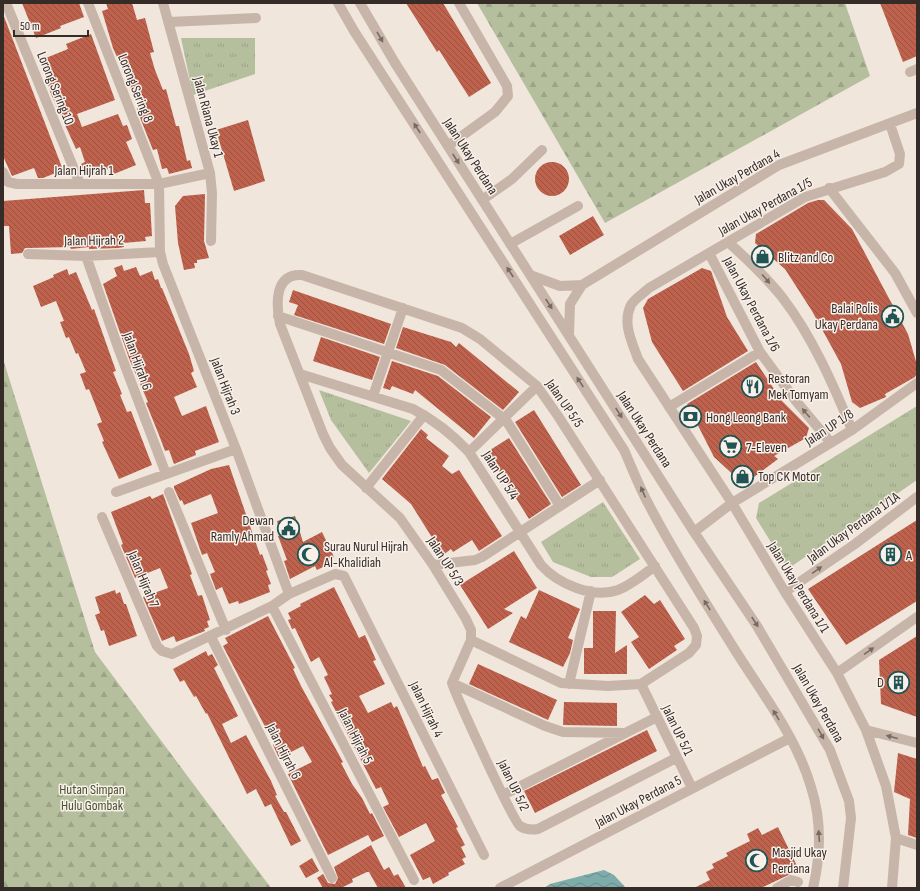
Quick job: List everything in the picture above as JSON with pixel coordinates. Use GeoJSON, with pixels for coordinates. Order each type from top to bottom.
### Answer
{"type":"FeatureCollection","features":[{"type":"Feature","properties":{"kind":"street","name":"Lorong Sering 10"},"geometry":{"type":"LineString","coordinates":[[6,3],[80,184]]}},
{"type":"Feature","properties":{"kind":"street","name":"Lorong Sering 8"},"geometry":{"type":"LineString","coordinates":[[88,3],[159,184]]}},
{"type":"Feature","properties":{"kind":"street","name":"Jalan Riana Ukay 1"},"geometry":{"type":"LineString","coordinates":[[163,3],[210,173],[212,193],[211,241]]}},
{"type":"Feature","properties":{"kind":"street","name":"Jalan Ukay Perdana"},"geometry":{"type":"LineString","coordinates":[[338,3],[354,31],[624,450],[648,504],[678,558],[790,738],[807,774],[818,816],[819,861],[813,888]]}},
{"type":"Feature","properties":{"kind":"street","name":"Jalan Ukay Perdana"},"geometry":{"type":"LineString","coordinates":[[360,3],[395,63],[510,244],[694,532],[776,656],[830,750],[849,801],[851,818],[843,888]]}},
{"type":"Feature","properties":{"kind":"street"},"geometry":{"type":"LineString","coordinates":[[448,146],[495,112],[508,96],[507,86],[459,3]]}},
{"type":"Feature","properties":{"kind":"street"},"geometry":{"type":"LineString","coordinates":[[168,22],[256,18]]}},
{"type":"Feature","properties":{"kind":"street","name":"Jalan Ukay Perdana 4"},"geometry":{"type":"LineString","coordinates":[[569,336],[570,304],[582,285],[779,165],[917,113]]}},
{"type":"Feature","properties":{"kind":"street","name":"Jalan Ukay Perdana 1/5"},"geometry":{"type":"LineString","coordinates":[[626,319],[631,304],[649,288],[805,198],[829,188],[885,172],[899,164],[900,154],[890,124]]}},
{"type":"Feature","properties":{"kind":"street"},"geometry":{"type":"LineString","coordinates":[[482,200],[512,179],[542,150]]}},
{"type":"Feature","properties":{"kind":"street","name":"Jalan Hijrah 1"},"geometry":{"type":"LineString","coordinates":[[3,172],[8,182],[17,184],[159,184],[210,173]]}},
{"type":"Feature","properties":{"kind":"street","name":"Jalan Hijrah 3"},"geometry":{"type":"LineString","coordinates":[[159,184],[160,252],[163,264],[236,448],[289,594]]}},
{"type":"Feature","properties":{"kind":"street"},"geometry":{"type":"LineString","coordinates":[[829,188],[895,273],[917,313]]}},
{"type":"Feature","properties":{"kind":"street"},"geometry":{"type":"LineString","coordinates":[[510,244],[578,206]]}},
{"type":"Feature","properties":{"kind":"street"},"geometry":{"type":"LineString","coordinates":[[728,242],[757,268],[782,298],[817,354],[833,384],[852,430]]}},
{"type":"Feature","properties":{"kind":"street","name":"Jalan Hijrah 2"},"geometry":{"type":"LineString","coordinates":[[28,254],[86,256],[160,252]]}},
{"type":"Feature","properties":{"kind":"street","name":"Jalan Ukay Perdana 1/6"},"geometry":{"type":"LineString","coordinates":[[710,253],[760,352],[796,401],[831,443]]}},
{"type":"Feature","properties":{"kind":"street","name":"Jalan Hijrah 6"},"geometry":{"type":"LineString","coordinates":[[86,256],[119,350],[166,474]]}},
{"type":"Feature","properties":{"kind":"street","name":"Jalan UP 5/5"},"geometry":{"type":"LineString","coordinates":[[283,282],[292,276],[302,275],[443,321],[472,333],[536,386],[558,416],[600,480],[694,628],[697,636],[696,645],[689,653],[641,684]]}},
{"type":"Feature","properties":{"kind":"street"},"geometry":{"type":"LineString","coordinates":[[530,275],[553,285],[582,285]]}},
{"type":"Feature","properties":{"kind":"street","name":"Jalan UP 5/3"},"geometry":{"type":"LineString","coordinates":[[283,282],[278,289],[278,316],[323,434],[330,448],[342,465],[400,518],[433,565],[466,619],[471,630],[472,640]]}},
{"type":"Feature","properties":{"kind":"street"},"geometry":{"type":"LineString","coordinates":[[373,396],[403,308]]}},
{"type":"Feature","properties":{"kind":"street"},"geometry":{"type":"LineString","coordinates":[[278,316],[441,370],[504,418],[560,506]]}},
{"type":"Feature","properties":{"kind":"street","name":"Jalan Ukay Perdana 1/1"},"geometry":{"type":"LineString","coordinates":[[626,319],[630,337],[638,359],[732,503],[785,592],[837,673],[866,730],[886,786],[896,838],[892,888]]}},
{"type":"Feature","properties":{"kind":"street"},"geometry":{"type":"LineString","coordinates":[[669,407],[760,352]]}},
{"type":"Feature","properties":{"kind":"street","name":"Jalan UP 5/4"},"geometry":{"type":"LineString","coordinates":[[300,374],[373,396],[424,415],[459,441],[469,452],[541,564],[548,572],[562,581],[591,591],[616,590],[628,586],[654,566]]}},
{"type":"Feature","properties":{"kind":"street","name":"Jalan UP 1/8"},"geometry":{"type":"LineString","coordinates":[[694,532],[732,503],[852,430],[917,383]]}},
{"type":"Feature","properties":{"kind":"street"},"geometry":{"type":"LineString","coordinates":[[469,452],[536,386]]}},
{"type":"Feature","properties":{"kind":"street"},"geometry":{"type":"LineString","coordinates":[[366,488],[424,415]]}},
{"type":"Feature","properties":{"kind":"street"},"geometry":{"type":"LineString","coordinates":[[116,492],[236,448]]}},
{"type":"Feature","properties":{"kind":"street"},"geometry":{"type":"LineString","coordinates":[[433,565],[475,560],[521,532],[600,480]]}},
{"type":"Feature","properties":{"kind":"street"},"geometry":{"type":"LineString","coordinates":[[169,492],[226,630]]}},
{"type":"Feature","properties":{"kind":"street","name":"Jalan Ukay Perdana 1/1A"},"geometry":{"type":"LineString","coordinates":[[785,592],[855,544],[917,497]]}},
{"type":"Feature","properties":{"kind":"street","name":"Jalan Hijrah 7"},"geometry":{"type":"LineString","coordinates":[[102,517],[157,646],[162,651],[172,654],[211,637]]}},
{"type":"Feature","properties":{"kind":"street","name":"Jalan Hijrah 4"},"geometry":{"type":"LineString","coordinates":[[289,594],[335,574],[344,576],[484,854]]}},
{"type":"Feature","properties":{"kind":"street"},"geometry":{"type":"LineString","coordinates":[[570,684],[591,591]]}},
{"type":"Feature","properties":{"kind":"street"},"geometry":{"type":"LineString","coordinates":[[211,637],[272,606],[289,594]]}},
{"type":"Feature","properties":{"kind":"street","name":"Jalan Hijrah 5"},"geometry":{"type":"LineString","coordinates":[[272,606],[414,880]]}},
{"type":"Feature","properties":{"kind":"street"},"geometry":{"type":"LineString","coordinates":[[837,673],[917,617]]}},
{"type":"Feature","properties":{"kind":"street","name":"Jalan Hijrah 6"},"geometry":{"type":"LineString","coordinates":[[211,637],[332,878]]}},
{"type":"Feature","properties":{"kind":"street"},"geometry":{"type":"LineString","coordinates":[[625,733],[563,732],[546,726],[452,683],[472,640],[554,679],[570,684],[608,686],[641,684]]}},
{"type":"Feature","properties":{"kind":"street","name":"Jalan UP 5/2"},"geometry":{"type":"LineString","coordinates":[[452,683],[503,795],[520,826],[526,829],[538,829],[676,758]]}},
{"type":"Feature","properties":{"kind":"street","name":"Jalan UP 5/1"},"geometry":{"type":"LineString","coordinates":[[641,684],[692,788]]}},
{"type":"Feature","properties":{"kind":"street"},"geometry":{"type":"LineString","coordinates":[[503,795],[657,717]]}},
{"type":"Feature","properties":{"kind":"street"},"geometry":{"type":"LineString","coordinates":[[866,730],[917,743]]}},
{"type":"Feature","properties":{"kind":"street","name":"Jalan Ukay Perdana 5"},"geometry":{"type":"LineString","coordinates":[[500,888],[790,738]]}},
{"type":"Feature","properties":{"kind":"street"},"geometry":{"type":"LineString","coordinates":[[896,838],[917,845]]}},
{"type":"Feature","properties":{"kind":"street"},"geometry":{"type":"LineString","coordinates":[[776,888],[791,880],[798,882]]}},
{"type":"Feature","properties":{"kind":"green space"},"geometry":{"type":"Polygon","coordinates":[[[477,3],[845,3],[870,76],[605,223],[477,3]]]}},
{"type":"Feature","properties":{"kind":"green space"},"geometry":{"type":"Polygon","coordinates":[[[181,38],[255,38],[255,74],[193,95],[181,38]]]}},
{"type":"Feature","properties":{"kind":"green space","name":"Hutan Simpan Hulu Gombak"},"geometry":{"type":"Polygon","coordinates":[[[3,359],[95,652],[271,888],[3,888],[3,359]]]}},
{"type":"Feature","properties":{"kind":"green space"},"geometry":{"type":"Polygon","coordinates":[[[319,390],[411,421],[369,473],[331,420],[319,390]]]}},
{"type":"Feature","properties":{"kind":"green space"},"geometry":{"type":"Polygon","coordinates":[[[917,406],[917,480],[792,566],[785,565],[756,518],[759,503],[917,406]]]}},
{"type":"Feature","properties":{"kind":"green space"},"geometry":{"type":"Polygon","coordinates":[[[603,502],[640,559],[612,577],[591,577],[553,562],[541,542],[603,502]]]}},
{"type":"Feature","properties":{"kind":"water"},"geometry":{"type":"Polygon","coordinates":[[[604,870],[614,875],[626,888],[544,888],[550,884],[604,870]]]}},
{"type":"Feature","properties":{"kind":"building"},"geometry":{"type":"Polygon","coordinates":[[[22,3],[79,3],[84,17],[60,26],[61,28],[36,38],[22,3]]]}},
{"type":"Feature","properties":{"kind":"building"},"geometry":{"type":"Polygon","coordinates":[[[106,3],[132,3],[137,20],[145,18],[154,52],[150,53],[155,70],[163,90],[166,89],[176,126],[179,126],[187,161],[190,160],[192,168],[169,174],[167,168],[162,169],[157,149],[153,150],[139,115],[137,108],[141,106],[137,92],[133,93],[113,48],[102,11],[108,9],[106,3]]]}},
{"type":"Feature","properties":{"kind":"building"},"geometry":{"type":"Polygon","coordinates":[[[406,3],[443,3],[491,83],[469,97],[439,50],[437,52],[406,3]]]}},
{"type":"Feature","properties":{"kind":"building"},"geometry":{"type":"Polygon","coordinates":[[[880,3],[917,3],[917,56],[903,62],[880,3]]]}},
{"type":"Feature","properties":{"kind":"building"},"geometry":{"type":"Polygon","coordinates":[[[3,14],[63,170],[43,178],[38,178],[34,168],[12,176],[3,156],[3,14]]]}},
{"type":"Feature","properties":{"kind":"building"},"geometry":{"type":"Polygon","coordinates":[[[91,34],[115,100],[77,114],[82,127],[118,114],[123,126],[127,125],[132,139],[126,142],[136,165],[114,174],[111,168],[89,176],[87,172],[84,173],[81,164],[85,162],[80,147],[76,149],[51,94],[41,60],[68,49],[66,44],[91,34]]]}},
{"type":"Feature","properties":{"kind":"building"},"geometry":{"type":"Polygon","coordinates":[[[248,120],[265,181],[234,191],[216,130],[248,120]]]}},
{"type":"Feature","properties":{"kind":"building"},"geometry":{"type":"Polygon","coordinates":[[[552,162],[564,167],[569,179],[564,191],[552,196],[540,191],[535,179],[540,167],[552,162]]]}},
{"type":"Feature","properties":{"kind":"building"},"geometry":{"type":"Polygon","coordinates":[[[144,190],[145,203],[150,203],[152,236],[145,237],[146,241],[123,243],[124,247],[118,248],[25,248],[22,253],[11,254],[9,226],[4,226],[3,201],[144,190]]]}},
{"type":"Feature","properties":{"kind":"building"},"geometry":{"type":"Polygon","coordinates":[[[205,194],[204,241],[209,258],[197,260],[197,263],[194,263],[195,268],[184,270],[178,243],[175,206],[183,196],[205,194]]]}},
{"type":"Feature","properties":{"kind":"building"},"geometry":{"type":"Polygon","coordinates":[[[824,200],[852,229],[908,334],[917,365],[917,373],[915,377],[885,394],[886,397],[860,408],[852,402],[841,364],[812,311],[785,269],[755,243],[756,234],[808,203],[824,200]]]}},
{"type":"Feature","properties":{"kind":"building"},"geometry":{"type":"Polygon","coordinates":[[[593,216],[604,235],[570,255],[559,236],[593,216]]]}},
{"type":"Feature","properties":{"kind":"building"},"geometry":{"type":"Polygon","coordinates":[[[122,265],[124,271],[136,267],[140,276],[152,271],[155,280],[158,279],[189,354],[194,371],[191,373],[197,387],[174,397],[182,416],[206,406],[219,442],[195,451],[196,455],[174,464],[169,450],[165,451],[146,403],[148,402],[130,361],[103,284],[117,276],[114,268],[122,265]]]}},
{"type":"Feature","properties":{"kind":"building"},"geometry":{"type":"Polygon","coordinates":[[[702,268],[711,271],[727,317],[748,351],[683,391],[652,342],[643,308],[648,299],[702,268]]]}},
{"type":"Feature","properties":{"kind":"building"},"geometry":{"type":"Polygon","coordinates":[[[67,269],[69,275],[76,272],[92,310],[94,309],[116,371],[113,372],[122,394],[120,395],[127,412],[131,411],[152,465],[119,479],[102,442],[104,441],[97,424],[102,422],[89,389],[86,390],[80,374],[86,372],[69,337],[66,338],[60,322],[64,321],[56,301],[41,307],[33,286],[54,277],[53,275],[67,269]]]}},
{"type":"Feature","properties":{"kind":"building"},"geometry":{"type":"Polygon","coordinates":[[[293,290],[391,324],[384,344],[294,315],[298,305],[289,302],[293,290]]]}},
{"type":"Feature","properties":{"kind":"building"},"geometry":{"type":"Polygon","coordinates":[[[403,327],[451,342],[456,347],[459,343],[519,392],[503,410],[445,365],[396,348],[403,327]]]}},
{"type":"Feature","properties":{"kind":"building"},"geometry":{"type":"Polygon","coordinates":[[[321,337],[380,357],[372,380],[313,361],[321,337]]]}},
{"type":"Feature","properties":{"kind":"building"},"geometry":{"type":"Polygon","coordinates":[[[392,361],[438,376],[491,417],[474,438],[415,390],[413,394],[392,386],[390,390],[383,388],[392,361]]]}},
{"type":"Feature","properties":{"kind":"building"},"geometry":{"type":"Polygon","coordinates":[[[756,362],[782,401],[809,428],[806,438],[774,456],[778,459],[750,480],[738,479],[714,457],[687,404],[756,362]]]}},
{"type":"Feature","properties":{"kind":"building"},"geometry":{"type":"Polygon","coordinates":[[[534,410],[581,485],[562,497],[515,422],[534,410]]]}},
{"type":"Feature","properties":{"kind":"building"},"geometry":{"type":"Polygon","coordinates":[[[421,429],[428,435],[426,438],[449,456],[442,466],[452,474],[459,470],[502,536],[479,551],[472,540],[453,552],[451,549],[443,555],[411,504],[382,479],[421,429]]]}},
{"type":"Feature","properties":{"kind":"building"},"geometry":{"type":"Polygon","coordinates":[[[509,438],[551,504],[529,519],[487,452],[509,438]]]}},
{"type":"Feature","properties":{"kind":"building"},"geometry":{"type":"Polygon","coordinates":[[[229,465],[260,555],[262,554],[268,570],[266,571],[271,584],[268,585],[270,592],[239,604],[238,601],[229,604],[222,587],[216,590],[210,574],[215,572],[207,553],[202,555],[191,523],[218,513],[211,494],[184,505],[182,500],[180,501],[174,488],[174,486],[211,469],[229,465]]]}},
{"type":"Feature","properties":{"kind":"building"},"geometry":{"type":"Polygon","coordinates":[[[163,494],[192,574],[190,575],[198,596],[202,595],[210,620],[207,621],[209,627],[204,629],[205,631],[176,642],[174,636],[162,641],[143,597],[168,588],[160,568],[135,578],[121,545],[123,544],[111,512],[150,496],[152,499],[163,494]]]}},
{"type":"Feature","properties":{"kind":"building","name":"Surau Nurul Hijrah Al-Khalidiah"},"geometry":{"type":"Polygon","coordinates":[[[295,516],[303,542],[322,532],[334,557],[324,562],[325,566],[317,570],[315,566],[290,579],[284,561],[287,560],[278,536],[281,535],[277,521],[295,516]]]}},
{"type":"Feature","properties":{"kind":"building","name":"A"},"geometry":{"type":"Polygon","coordinates":[[[917,520],[917,601],[846,645],[808,589],[917,520]]]}},
{"type":"Feature","properties":{"kind":"building"},"geometry":{"type":"Polygon","coordinates":[[[514,551],[537,588],[504,609],[513,613],[488,629],[460,585],[514,551]]]}},
{"type":"Feature","properties":{"kind":"building"},"geometry":{"type":"Polygon","coordinates":[[[334,587],[359,638],[365,635],[376,660],[373,661],[385,684],[359,696],[368,713],[391,702],[394,708],[397,706],[423,767],[425,766],[432,780],[438,778],[445,793],[441,795],[458,827],[456,828],[465,845],[461,847],[466,857],[462,859],[465,864],[448,873],[449,875],[433,884],[430,877],[423,880],[410,855],[435,841],[426,823],[399,837],[383,807],[389,804],[381,787],[376,789],[331,702],[333,701],[329,695],[332,694],[324,677],[328,675],[319,657],[311,662],[295,628],[292,629],[288,620],[291,619],[288,613],[301,606],[300,604],[334,587]]]}},
{"type":"Feature","properties":{"kind":"building"},"geometry":{"type":"Polygon","coordinates":[[[115,590],[116,594],[120,592],[124,604],[126,604],[137,636],[109,646],[104,630],[101,631],[95,615],[100,613],[95,597],[115,590]]]}},
{"type":"Feature","properties":{"kind":"building"},"geometry":{"type":"Polygon","coordinates":[[[539,590],[580,609],[568,638],[573,640],[570,653],[563,667],[509,642],[521,616],[526,619],[539,590]]]}},
{"type":"Feature","properties":{"kind":"building"},"geometry":{"type":"Polygon","coordinates":[[[645,595],[654,604],[660,600],[685,639],[674,646],[677,650],[649,669],[631,642],[639,637],[621,612],[645,595]]]}},
{"type":"Feature","properties":{"kind":"building"},"geometry":{"type":"Polygon","coordinates":[[[593,611],[616,611],[615,653],[627,645],[627,674],[584,674],[584,648],[593,648],[593,611]]]}},
{"type":"Feature","properties":{"kind":"building"},"geometry":{"type":"Polygon","coordinates":[[[268,616],[295,668],[293,669],[301,686],[343,762],[341,763],[352,784],[362,798],[370,814],[372,813],[384,836],[372,842],[368,835],[328,855],[288,774],[312,762],[303,746],[279,758],[273,745],[274,744],[223,646],[228,643],[225,638],[268,616]]]}},
{"type":"Feature","properties":{"kind":"building","name":"D"},"geometry":{"type":"Polygon","coordinates":[[[917,636],[917,717],[881,704],[879,660],[917,636]]]}},
{"type":"Feature","properties":{"kind":"building"},"geometry":{"type":"Polygon","coordinates":[[[206,651],[208,656],[212,654],[218,665],[214,668],[238,716],[222,724],[231,743],[246,735],[271,781],[277,795],[275,796],[284,812],[286,812],[301,841],[291,846],[271,804],[265,807],[256,789],[247,794],[207,713],[206,714],[196,696],[194,697],[184,680],[180,682],[173,669],[206,651]]]}},
{"type":"Feature","properties":{"kind":"building"},"geometry":{"type":"Polygon","coordinates":[[[478,664],[557,700],[548,720],[469,684],[478,664]]]}},
{"type":"Feature","properties":{"kind":"building"},"geometry":{"type":"Polygon","coordinates":[[[564,702],[617,703],[617,726],[563,725],[564,702]]]}},
{"type":"Feature","properties":{"kind":"building"},"geometry":{"type":"Polygon","coordinates":[[[647,730],[657,751],[535,813],[524,791],[647,730]]]}},
{"type":"Feature","properties":{"kind":"building"},"geometry":{"type":"Polygon","coordinates":[[[898,753],[917,759],[917,838],[908,835],[910,799],[894,792],[898,753]]]}},
{"type":"Feature","properties":{"kind":"building","name":"Masjid Ukay Perdana"},"geometry":{"type":"Polygon","coordinates":[[[778,827],[799,870],[761,888],[694,888],[710,880],[706,872],[714,868],[712,864],[728,856],[726,853],[750,841],[747,834],[758,828],[762,835],[778,827]]]}},
{"type":"Feature","properties":{"kind":"building"},"geometry":{"type":"Polygon","coordinates":[[[371,845],[384,870],[389,867],[394,876],[398,874],[406,888],[378,888],[369,872],[367,872],[352,879],[353,882],[341,888],[323,888],[317,878],[323,874],[328,883],[335,884],[338,878],[334,867],[371,845]]]}},
{"type":"Feature","properties":{"kind":"building"},"geometry":{"type":"Polygon","coordinates":[[[312,858],[319,871],[306,878],[299,866],[312,858]]]}},
{"type":"Feature","properties":{"kind":"place","name":"Blitz and Co"},"geometry":{"type":"Point","coordinates":[762,257]}},
{"type":"Feature","properties":{"kind":"place","name":"Balai Polis Ukay Perdana"},"geometry":{"type":"Point","coordinates":[893,316]}},
{"type":"Feature","properties":{"kind":"place","name":"Restoran Mek Tomyam"},"geometry":{"type":"Point","coordinates":[753,386]}},
{"type":"Feature","properties":{"kind":"place","name":"Hong Leong Bank"},"geometry":{"type":"Point","coordinates":[690,417]}},
{"type":"Feature","properties":{"kind":"place","name":"7-Eleven"},"geometry":{"type":"Point","coordinates":[730,447]}},
{"type":"Feature","properties":{"kind":"place","name":"Top CK Motor"},"geometry":{"type":"Point","coordinates":[743,476]}},
{"type":"Feature","properties":{"kind":"place","name":"Dewan Ramly Ahmad"},"geometry":{"type":"Point","coordinates":[289,528]}},
{"type":"Feature","properties":{"kind":"place","name":"Surau Nurul Hijrah Al-Khalidiah"},"geometry":{"type":"Point","coordinates":[309,554]}},
{"type":"Feature","properties":{"kind":"place","name":"A"},"geometry":{"type":"Point","coordinates":[890,555]}},
{"type":"Feature","properties":{"kind":"place","name":"D"},"geometry":{"type":"Point","coordinates":[899,682]}},
{"type":"Feature","properties":{"kind":"place","name":"Masjid Ukay Perdana"},"geometry":{"type":"Point","coordinates":[757,860]}}]}
